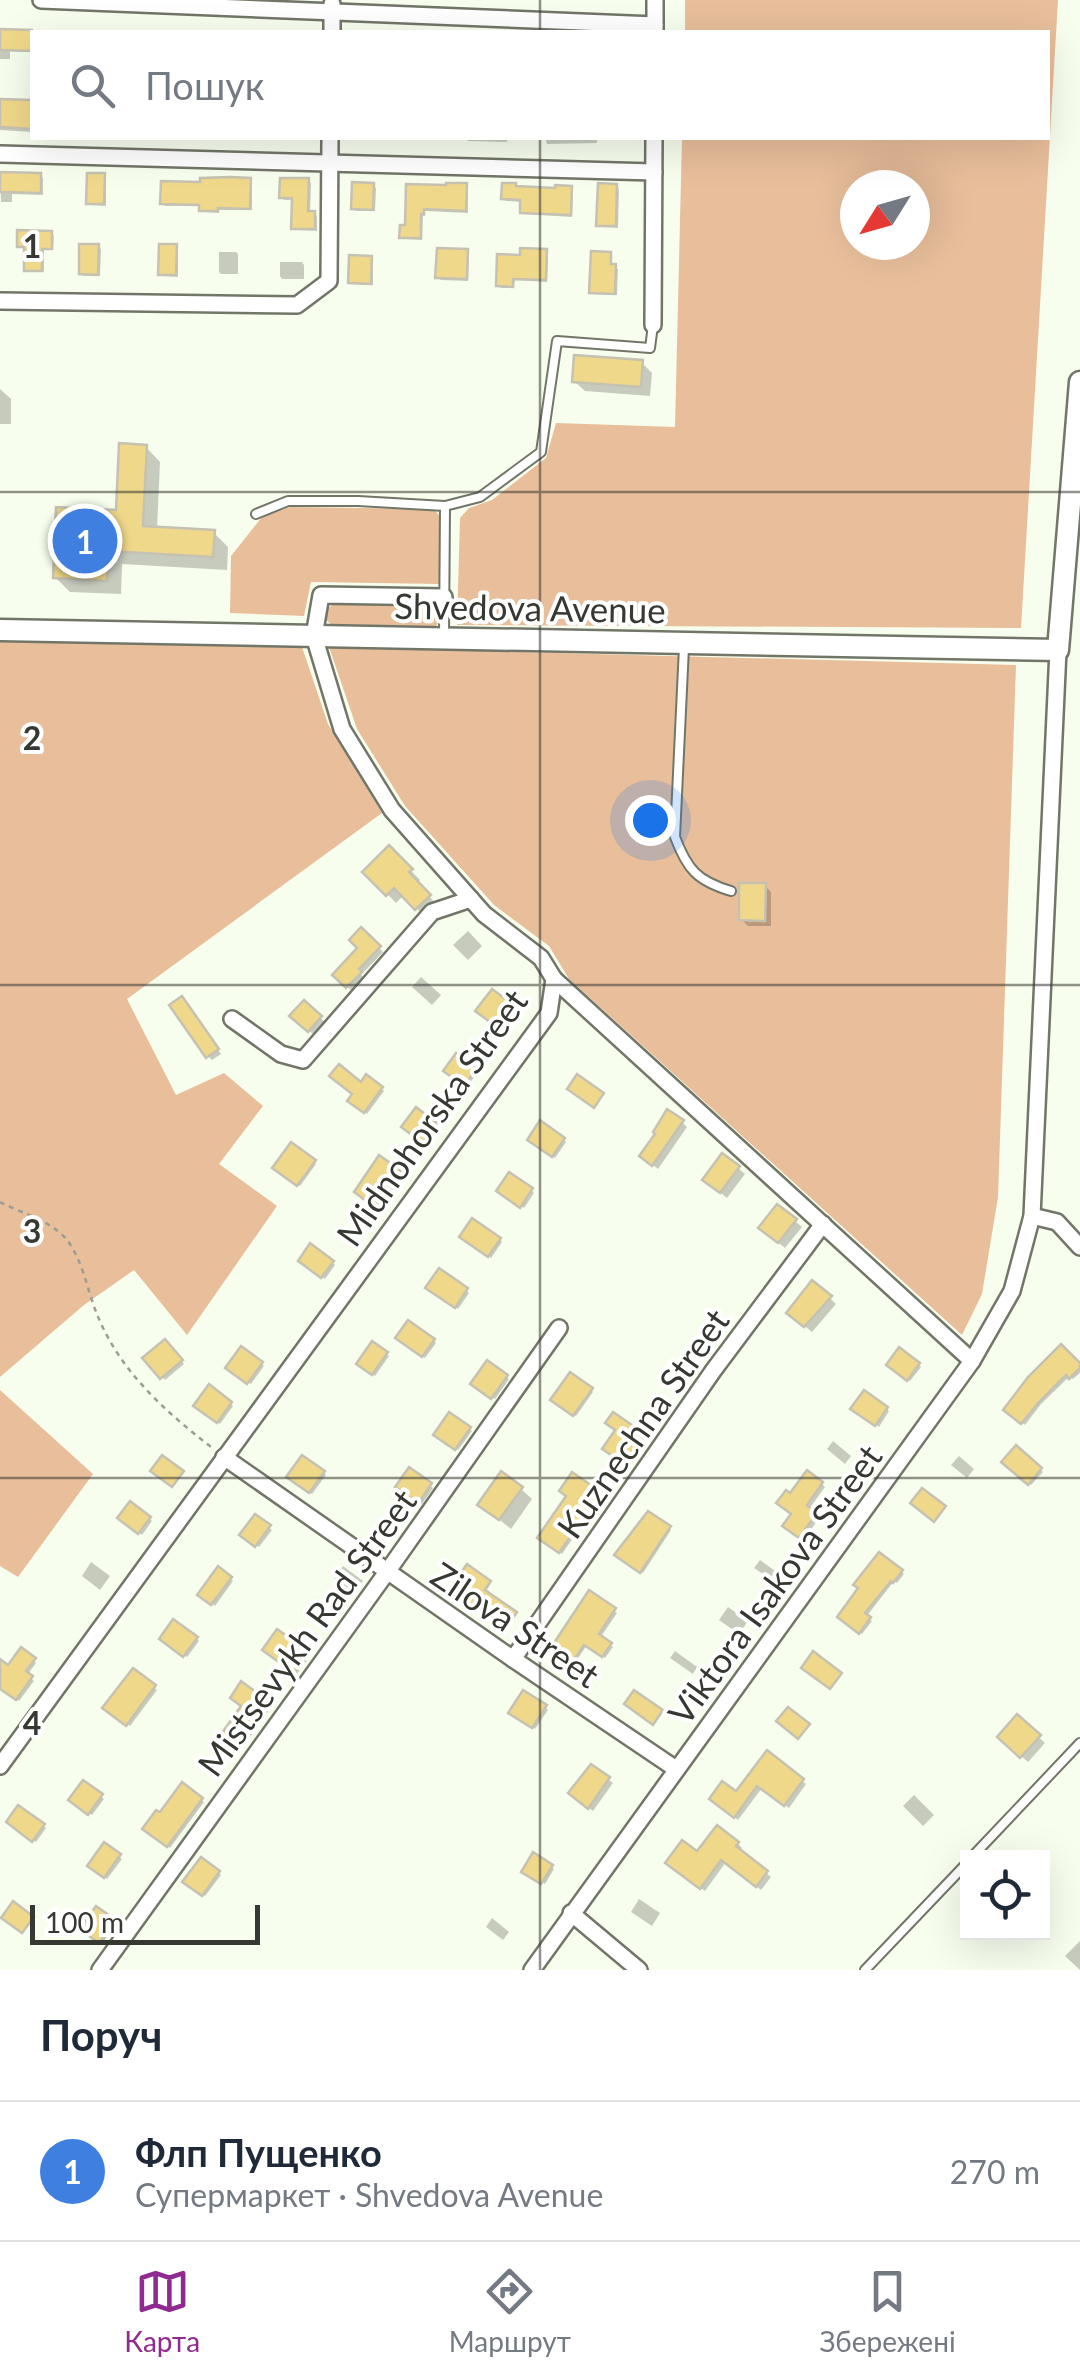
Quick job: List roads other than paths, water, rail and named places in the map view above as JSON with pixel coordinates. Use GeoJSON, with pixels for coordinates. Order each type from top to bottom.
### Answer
{"type":"FeatureCollection","features":[{"type":"Feature","properties":{"kind":"street"},"geometry":{"type":"LineString","coordinates":[[41,0],[332,5],[655,29],[655,0]]}},
{"type":"Feature","properties":{"kind":"street"},"geometry":{"type":"LineString","coordinates":[[0,302],[297,305],[329,282],[330,140]]}},
{"type":"Feature","properties":{"kind":"street"},"geometry":{"type":"LineString","coordinates":[[653,325],[654,140]]}},
{"type":"Feature","properties":{"kind":"street"},"geometry":{"type":"LineString","coordinates":[[0,154],[654,172]]}},
{"type":"Feature","properties":{"kind":"street"},"geometry":{"type":"LineString","coordinates":[[1058,650],[1080,382]]}},
{"type":"Feature","properties":{"kind":"street"},"geometry":{"type":"LineString","coordinates":[[314,636],[321,594],[444,597]]}},
{"type":"Feature","properties":{"kind":"street","name":"Shvedova Avenue"},"geometry":{"type":"LineString","coordinates":[[0,630],[1058,650]]}},
{"type":"Feature","properties":{"kind":"street","name":"Midnohorska Street"},"geometry":{"type":"LineString","coordinates":[[0,1766],[549,1013],[554,979],[541,958],[484,914],[392,810],[342,729],[314,636]]}},
{"type":"Feature","properties":{"kind":"street","name":"Viktora Isakova Street"},"geometry":{"type":"LineString","coordinates":[[532,1970],[972,1361],[1012,1291],[1032,1216],[1058,650]]}},
{"type":"Feature","properties":{"kind":"street"},"geometry":{"type":"LineString","coordinates":[[232,1018],[281,1054],[303,1060],[432,912],[471,899]]}},
{"type":"Feature","properties":{"kind":"street"},"geometry":{"type":"LineString","coordinates":[[554,979],[972,1361]]}},
{"type":"Feature","properties":{"kind":"street"},"geometry":{"type":"LineString","coordinates":[[1032,1216],[1057,1222],[1080,1247]]}},
{"type":"Feature","properties":{"kind":"street","name":"Kuznechna Street"},"geometry":{"type":"LineString","coordinates":[[513,1659],[712,1371],[824,1224]]}},
{"type":"Feature","properties":{"kind":"street","name":"Mistsevykh Rad Street"},"geometry":{"type":"LineString","coordinates":[[100,1970],[559,1328]]}},
{"type":"Feature","properties":{"kind":"street","name":"Zilova Street"},"geometry":{"type":"LineString","coordinates":[[224,1457],[676,1769]]}},
{"type":"Feature","properties":{"kind":"street"},"geometry":{"type":"LineString","coordinates":[[571,1913],[638,1970]]}},
{"type":"Feature","properties":{"kind":"lane"},"geometry":{"type":"LineString","coordinates":[[256,514],[288,501],[445,506],[480,497],[541,452],[557,342],[650,348],[653,325]]}},
{"type":"Feature","properties":{"kind":"lane"},"geometry":{"type":"LineString","coordinates":[[444,638],[445,506]]}},
{"type":"Feature","properties":{"kind":"lane"},"geometry":{"type":"LineString","coordinates":[[684,643],[676,837],[683,859],[692,871],[706,882],[731,891]]}},
{"type":"Feature","properties":{"kind":"lane"},"geometry":{"type":"LineString","coordinates":[[979,1850],[1080,1743]]}},
{"type":"Feature","properties":{"kind":"lane"},"geometry":{"type":"LineString","coordinates":[[865,1970],[960,1870]]}},
{"type":"Feature","properties":{"kind":"place","name":"Флп Пущенко"},"geometry":{"type":"Point","coordinates":[85,541]}}]}
